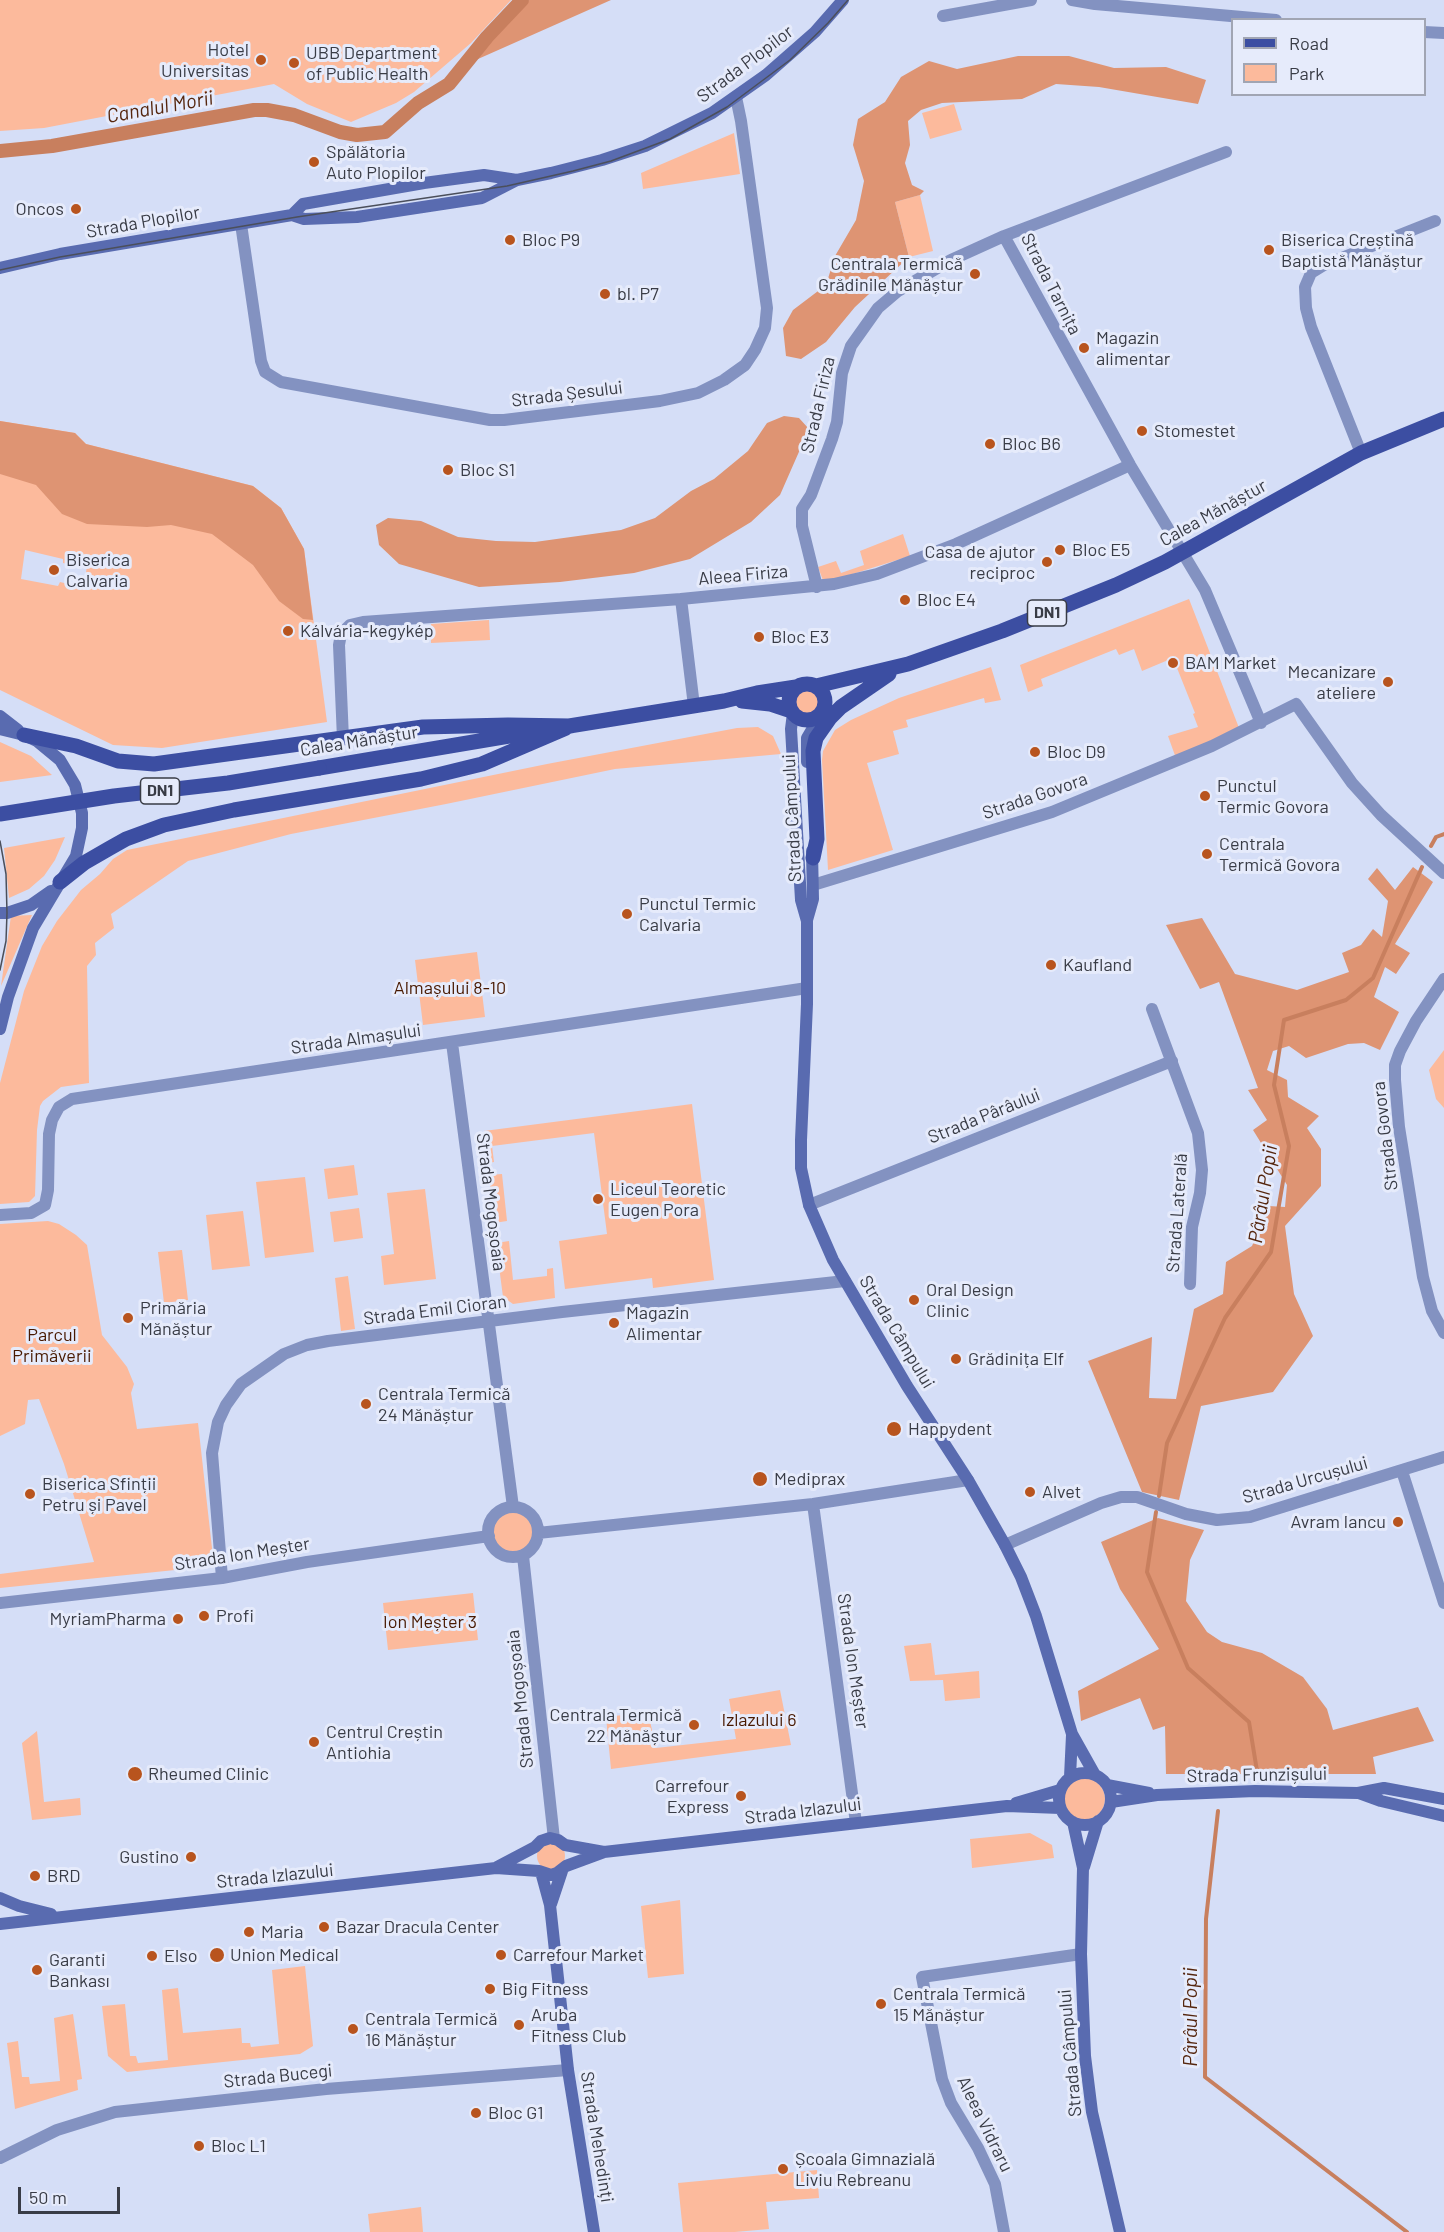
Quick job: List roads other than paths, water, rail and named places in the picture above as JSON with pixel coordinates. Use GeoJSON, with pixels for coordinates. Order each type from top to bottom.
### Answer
{"type":"FeatureCollection","features":[{"type":"Feature","properties":{"kind":"main road","name":"Strada Plopilor"},"geometry":{"type":"LineString","coordinates":[[0,268],[53,255],[292,215],[304,219],[357,217],[482,198],[517,180],[578,167],[645,146],[699,120],[736,97],[794,52],[843,0]]}},
{"type":"Feature","properties":{"kind":"main road","name":"Strada Plopilor"},"geometry":{"type":"LineString","coordinates":[[292,215],[303,204],[424,183],[483,175],[517,180]]}},
{"type":"Feature","properties":{"kind":"main road","name":"Calea Mănăștur"},"geometry":{"type":"LineString","coordinates":[[717,702],[756,702],[792,712],[806,720],[821,714],[853,690],[901,667],[1031,620],[1116,585],[1183,552],[1361,453],[1444,419]]}},
{"type":"Feature","properties":{"kind":"main road","name":"Calea Mănăștur"},"geometry":{"type":"LineString","coordinates":[[0,814],[114,796],[228,783],[694,706],[806,684],[816,686],[901,667]]}},
{"type":"Feature","properties":{"kind":"main road"},"geometry":{"type":"LineString","coordinates":[[717,702],[777,684],[901,667]]}},
{"type":"Feature","properties":{"kind":"main road"},"geometry":{"type":"LineString","coordinates":[[813,858],[817,839],[813,751],[816,738],[841,707],[869,686],[901,667]]}},
{"type":"Feature","properties":{"kind":"main road"},"geometry":{"type":"LineString","coordinates":[[816,686],[821,689],[826,699],[821,714]]}},
{"type":"Feature","properties":{"kind":"main road"},"geometry":{"type":"LineString","coordinates":[[792,712],[789,698],[796,687]]}},
{"type":"Feature","properties":{"kind":"main road","name":"Strada Câmpului"},"geometry":{"type":"LineString","coordinates":[[792,712],[791,729],[801,888],[807,921],[801,1168],[809,1205],[833,1260],[845,1281],[907,1386],[968,1480],[1005,1545],[1021,1577],[1035,1616],[1072,1734],[1095,1774]]}},
{"type":"Feature","properties":{"kind":"main road","name":"Strada Câmpului"},"geometry":{"type":"LineString","coordinates":[[807,921],[813,899],[813,858],[806,748],[809,734],[821,714]]}},
{"type":"Feature","properties":{"kind":"main road"},"geometry":{"type":"LineString","coordinates":[[0,716],[60,760],[69,772],[80,799],[82,813],[80,842],[69,870],[37,921],[25,947],[0,1029]]}},
{"type":"Feature","properties":{"kind":"main road"},"geometry":{"type":"LineString","coordinates":[[0,729],[76,746],[118,761],[153,764],[423,727],[571,726]]}},
{"type":"Feature","properties":{"kind":"main road"},"geometry":{"type":"LineString","coordinates":[[0,913],[31,905],[84,863],[126,839],[165,825],[234,810],[462,770],[482,764],[571,726]]}},
{"type":"Feature","properties":{"kind":"main road","name":"Strada Câmpului"},"geometry":{"type":"LineString","coordinates":[[1070,1777],[1072,1734]]}},
{"type":"Feature","properties":{"kind":"main road"},"geometry":{"type":"LineString","coordinates":[[1078,1773],[1095,1774],[1107,1785],[1111,1793],[1107,1813],[1090,1825],[1073,1822],[1060,1808],[1058,1799],[1060,1790],[1070,1777],[1078,1773]]}},
{"type":"Feature","properties":{"kind":"main road"},"geometry":{"type":"LineString","coordinates":[[1107,1785],[1156,1795]]}},
{"type":"Feature","properties":{"kind":"main road","name":"Strada Frunzișului"},"geometry":{"type":"LineString","coordinates":[[1156,1795],[1266,1791],[1358,1793],[1384,1788],[1444,1798]]}},
{"type":"Feature","properties":{"kind":"main road","name":"Strada Izlazului"},"geometry":{"type":"LineString","coordinates":[[1006,1806],[1060,1790]]}},
{"type":"Feature","properties":{"kind":"main road","name":"Strada Frunzișului"},"geometry":{"type":"LineString","coordinates":[[1358,1793],[1444,1816]]}},
{"type":"Feature","properties":{"kind":"main road"},"geometry":{"type":"LineString","coordinates":[[1111,1802],[1156,1795]]}},
{"type":"Feature","properties":{"kind":"main road","name":"Strada Izlazului"},"geometry":{"type":"LineString","coordinates":[[0,1924],[496,1868],[540,1871],[552,1875],[604,1852],[1006,1806],[1060,1808]]}},
{"type":"Feature","properties":{"kind":"main road","name":"Strada Câmpului"},"geometry":{"type":"LineString","coordinates":[[1083,1868],[1098,1821]]}},
{"type":"Feature","properties":{"kind":"main road","name":"Strada Câmpului"},"geometry":{"type":"LineString","coordinates":[[1073,1822],[1083,1868],[1080,1954],[1085,2055],[1092,2112],[1120,2232]]}},
{"type":"Feature","properties":{"kind":"main road","name":"Strada Izlazului"},"geometry":{"type":"LineString","coordinates":[[496,1868],[545,1839],[604,1852]]}},
{"type":"Feature","properties":{"kind":"main road"},"geometry":{"type":"LineString","coordinates":[[559,1842],[569,1855],[564,1869]]}},
{"type":"Feature","properties":{"kind":"main road"},"geometry":{"type":"LineString","coordinates":[[535,1847],[532,1857],[540,1871]]}},
{"type":"Feature","properties":{"kind":"main road","name":"Strada Mehedinți"},"geometry":{"type":"LineString","coordinates":[[550,1905],[564,1869]]}},
{"type":"Feature","properties":{"kind":"main road","name":"Strada Mehedinți"},"geometry":{"type":"LineString","coordinates":[[540,1871],[550,1905],[568,2070],[594,2232]]}},
{"type":"Feature","properties":{"kind":"main road","name":"Strada Izlazului"},"geometry":{"type":"LineString","coordinates":[[0,1898],[19,1906],[58,1916]]}},
{"type":"Feature","properties":{"kind":"street"},"geometry":{"type":"LineString","coordinates":[[943,16],[1031,0]]}},
{"type":"Feature","properties":{"kind":"street"},"geometry":{"type":"LineString","coordinates":[[1072,0],[1253,18]]}},
{"type":"Feature","properties":{"kind":"street"},"geometry":{"type":"LineString","coordinates":[[1426,32],[1444,33]]}},
{"type":"Feature","properties":{"kind":"street","name":"Strada Șesului"},"geometry":{"type":"LineString","coordinates":[[241,224],[257,341],[265,372],[280,382],[413,408],[497,420],[660,401],[698,393],[724,380],[745,365],[756,350],[765,328],[767,308],[736,97]]}},
{"type":"Feature","properties":{"kind":"street","name":"Strada Tarnița"},"geometry":{"type":"LineString","coordinates":[[1183,552],[1130,465],[1004,236],[1226,152]]}},
{"type":"Feature","properties":{"kind":"street"},"geometry":{"type":"LineString","coordinates":[[1361,453],[1311,327],[1306,308],[1305,286],[1311,273],[1324,265],[1435,221]]}},
{"type":"Feature","properties":{"kind":"street","name":"Strada Firiza"},"geometry":{"type":"LineString","coordinates":[[817,587],[802,526],[802,509],[811,495],[825,461],[834,430],[842,373],[851,346],[878,308],[898,291],[951,260],[1004,236]]}},
{"type":"Feature","properties":{"kind":"street","name":"Aleea Firiza"},"geometry":{"type":"LineString","coordinates":[[343,739],[339,645],[341,634],[350,625],[363,622],[817,587],[893,569],[956,544],[1130,465]]}},
{"type":"Feature","properties":{"kind":"street"},"geometry":{"type":"LineString","coordinates":[[1183,552],[1205,590],[1261,723]]}},
{"type":"Feature","properties":{"kind":"street"},"geometry":{"type":"LineString","coordinates":[[681,599],[694,706]]}},
{"type":"Feature","properties":{"kind":"street","name":"Strada Govora"},"geometry":{"type":"LineString","coordinates":[[813,885],[1052,812],[1203,750],[1296,704],[1352,783],[1381,815],[1444,873]]}},
{"type":"Feature","properties":{"kind":"street","name":"Strada Govora"},"geometry":{"type":"LineString","coordinates":[[1444,979],[1416,1021],[1400,1051],[1395,1065],[1395,1080],[1399,1127],[1423,1277],[1432,1311],[1444,1333]]}},
{"type":"Feature","properties":{"kind":"street","name":"Strada Almașului"},"geometry":{"type":"LineString","coordinates":[[0,1215],[31,1213],[41,1209],[46,1203],[49,1134],[54,1113],[64,1103],[81,1096],[452,1043],[807,988]]}},
{"type":"Feature","properties":{"kind":"street","name":"Strada Laterală"},"geometry":{"type":"LineString","coordinates":[[1152,1009],[1191,1109],[1201,1151],[1200,1193],[1192,1227],[1190,1284]]}},
{"type":"Feature","properties":{"kind":"street","name":"Strada Mogoșoaia"},"geometry":{"type":"LineString","coordinates":[[452,1043],[513,1507]]}},
{"type":"Feature","properties":{"kind":"street","name":"Strada Pârâului"},"geometry":{"type":"LineString","coordinates":[[809,1205],[1172,1061]]}},
{"type":"Feature","properties":{"kind":"street","name":"Strada Emil Cioran"},"geometry":{"type":"LineString","coordinates":[[222,1578],[212,1453],[218,1422],[226,1405],[241,1384],[284,1354],[307,1345],[489,1321],[845,1281]]}},
{"type":"Feature","properties":{"kind":"street","name":"Strada Urcușului"},"geometry":{"type":"LineString","coordinates":[[1005,1545],[1101,1503],[1121,1497],[1137,1497],[1186,1514],[1217,1520],[1250,1517],[1444,1457]]}},
{"type":"Feature","properties":{"kind":"street"},"geometry":{"type":"LineString","coordinates":[[1402,1471],[1444,1603]]}},
{"type":"Feature","properties":{"kind":"street"},"geometry":{"type":"LineString","coordinates":[[538,1533],[813,1504],[968,1480]]}},
{"type":"Feature","properties":{"kind":"street","name":"Strada Ion Meșter"},"geometry":{"type":"LineString","coordinates":[[813,1504],[856,1823]]}},
{"type":"Feature","properties":{"kind":"street"},"geometry":{"type":"LineString","coordinates":[[513,1507],[524,1509],[532,1516],[538,1526],[538,1533],[535,1545],[523,1556],[510,1557],[500,1553],[492,1545],[489,1528],[493,1518],[502,1510],[513,1507]]}},
{"type":"Feature","properties":{"kind":"street","name":"Strada Ion Meșter"},"geometry":{"type":"LineString","coordinates":[[0,1603],[222,1578],[307,1562],[489,1536]]}},
{"type":"Feature","properties":{"kind":"street","name":"Strada Mogoșoaia"},"geometry":{"type":"LineString","coordinates":[[523,1556],[559,1842]]}},
{"type":"Feature","properties":{"kind":"street","name":"Aleea Vidraru"},"geometry":{"type":"LineString","coordinates":[[1004,2232],[995,2184],[978,2148],[951,2103],[942,2079],[922,1977],[1080,1954]]}},
{"type":"Feature","properties":{"kind":"street","name":"Strada Bucegi"},"geometry":{"type":"LineString","coordinates":[[0,2158],[57,2130],[115,2112],[326,2089],[568,2070]]}},
{"type":"Feature","properties":{"kind":"waterway","name":"Canalul Morii"},"geometry":{"type":"LineString","coordinates":[[0,151],[52,146],[254,110],[294,115],[340,132],[357,135],[385,132],[418,103],[449,84],[487,37],[522,0]]}},
{"type":"Feature","properties":{"kind":"waterway","name":"Pârâul Popii"},"geometry":{"type":"LineString","coordinates":[[1431,846],[1436,837],[1444,834]]}},
{"type":"Feature","properties":{"kind":"waterway","name":"Pârâul Popii"},"geometry":{"type":"LineString","coordinates":[[1159,1496],[1167,1443],[1225,1318],[1271,1252],[1289,1146],[1274,1085],[1284,1020],[1346,1000],[1373,978],[1422,867]]}},
{"type":"Feature","properties":{"kind":"waterway","name":"Pârâul Popii"},"geometry":{"type":"LineString","coordinates":[[1156,1512],[1147,1572],[1188,1668],[1249,1722],[1257,1771]]}},
{"type":"Feature","properties":{"kind":"waterway","name":"Pârâul Popii"},"geometry":{"type":"LineString","coordinates":[[1218,1811],[1206,1919],[1205,2077],[1407,2232]]}},
{"type":"Feature","properties":{"kind":"tram line"},"geometry":{"type":"LineString","coordinates":[[0,270],[60,257],[297,217],[507,186],[611,161],[670,139],[727,107],[790,60],[848,0]]}},
{"type":"Feature","properties":{"kind":"tram line"},"geometry":{"type":"LineString","coordinates":[[0,841],[6,874],[7,913],[6,941],[0,970]]}},
{"type":"Feature","properties":{"kind":"place","name":"Hotel Universitas"},"geometry":{"type":"Point","coordinates":[261,60]}},
{"type":"Feature","properties":{"kind":"place","name":"UBB Department of Public Health"},"geometry":{"type":"Point","coordinates":[294,63]}},
{"type":"Feature","properties":{"kind":"place","name":"Spălătoria Auto Plopilor"},"geometry":{"type":"Point","coordinates":[314,162]}},
{"type":"Feature","properties":{"kind":"place","name":"Oncos"},"geometry":{"type":"Point","coordinates":[76,209]}},
{"type":"Feature","properties":{"kind":"place","name":"Bloc P9"},"geometry":{"type":"Point","coordinates":[510,240]}},
{"type":"Feature","properties":{"kind":"place","name":"Biserica Creștină Baptistă Mănăștur"},"geometry":{"type":"Point","coordinates":[1269,250]}},
{"type":"Feature","properties":{"kind":"place","name":"Centrala Termică Grădinile Mănăștur"},"geometry":{"type":"Point","coordinates":[975,274]}},
{"type":"Feature","properties":{"kind":"place","name":"bl. P7"},"geometry":{"type":"Point","coordinates":[605,294]}},
{"type":"Feature","properties":{"kind":"place","name":"Magazin alimentar"},"geometry":{"type":"Point","coordinates":[1084,348]}},
{"type":"Feature","properties":{"kind":"place","name":"Stomestet"},"geometry":{"type":"Point","coordinates":[1142,431]}},
{"type":"Feature","properties":{"kind":"place","name":"Bloc B6"},"geometry":{"type":"Point","coordinates":[990,444]}},
{"type":"Feature","properties":{"kind":"place","name":"Bloc S1"},"geometry":{"type":"Point","coordinates":[448,470]}},
{"type":"Feature","properties":{"kind":"place","name":"Bloc E5"},"geometry":{"type":"Point","coordinates":[1060,550]}},
{"type":"Feature","properties":{"kind":"place","name":"Casa de ajutor reciproc"},"geometry":{"type":"Point","coordinates":[1047,562]}},
{"type":"Feature","properties":{"kind":"place","name":"Biserica Calvaria"},"geometry":{"type":"Point","coordinates":[54,570]}},
{"type":"Feature","properties":{"kind":"place","name":"Bloc E4"},"geometry":{"type":"Point","coordinates":[905,600]}},
{"type":"Feature","properties":{"kind":"place","name":"Kálvária-kegykép"},"geometry":{"type":"Point","coordinates":[288,631]}},
{"type":"Feature","properties":{"kind":"place","name":"Bloc E3"},"geometry":{"type":"Point","coordinates":[759,637]}},
{"type":"Feature","properties":{"kind":"place","name":"BAM Market"},"geometry":{"type":"Point","coordinates":[1173,663]}},
{"type":"Feature","properties":{"kind":"place","name":"Mecanizare ateliere"},"geometry":{"type":"Point","coordinates":[1388,682]}},
{"type":"Feature","properties":{"kind":"place","name":"Bloc D9"},"geometry":{"type":"Point","coordinates":[1035,752]}},
{"type":"Feature","properties":{"kind":"place","name":"Punctul Termic Govora"},"geometry":{"type":"Point","coordinates":[1205,796]}},
{"type":"Feature","properties":{"kind":"place","name":"Centrala Termică Govora"},"geometry":{"type":"Point","coordinates":[1207,854]}},
{"type":"Feature","properties":{"kind":"place","name":"Punctul Termic Calvaria"},"geometry":{"type":"Point","coordinates":[627,914]}},
{"type":"Feature","properties":{"kind":"place","name":"Kaufland"},"geometry":{"type":"Point","coordinates":[1051,965]}},
{"type":"Feature","properties":{"kind":"place","name":"Liceul Teoretic Eugen Pora"},"geometry":{"type":"Point","coordinates":[598,1199]}},
{"type":"Feature","properties":{"kind":"place","name":"Oral Design Clinic"},"geometry":{"type":"Point","coordinates":[914,1300]}},
{"type":"Feature","properties":{"kind":"place","name":"Primăria Mănăștur"},"geometry":{"type":"Point","coordinates":[128,1318]}},
{"type":"Feature","properties":{"kind":"place","name":"Magazin Alimentar"},"geometry":{"type":"Point","coordinates":[614,1323]}},
{"type":"Feature","properties":{"kind":"place","name":"Grădinița Elf"},"geometry":{"type":"Point","coordinates":[956,1359]}},
{"type":"Feature","properties":{"kind":"place","name":"Centrala Termică 24 Mănăștur"},"geometry":{"type":"Point","coordinates":[366,1404]}},
{"type":"Feature","properties":{"kind":"place","name":"Happydent"},"geometry":{"type":"Point","coordinates":[894,1429]}},
{"type":"Feature","properties":{"kind":"place","name":"Mediprax"},"geometry":{"type":"Point","coordinates":[760,1479]}},
{"type":"Feature","properties":{"kind":"place","name":"Alvet"},"geometry":{"type":"Point","coordinates":[1030,1492]}},
{"type":"Feature","properties":{"kind":"place","name":"Biserica Sfinții Petru și Pavel"},"geometry":{"type":"Point","coordinates":[30,1494]}},
{"type":"Feature","properties":{"kind":"place","name":"Avram Iancu"},"geometry":{"type":"Point","coordinates":[1398,1522]}},
{"type":"Feature","properties":{"kind":"place","name":"Profi"},"geometry":{"type":"Point","coordinates":[204,1616]}},
{"type":"Feature","properties":{"kind":"place","name":"MyriamPharma"},"geometry":{"type":"Point","coordinates":[178,1619]}},
{"type":"Feature","properties":{"kind":"place","name":"Centrala Termică 22 Mănăștur"},"geometry":{"type":"Point","coordinates":[694,1725]}},
{"type":"Feature","properties":{"kind":"place","name":"Centrul Creștin Antiohia"},"geometry":{"type":"Point","coordinates":[314,1742]}},
{"type":"Feature","properties":{"kind":"place","name":"Rheumed Clinic"},"geometry":{"type":"Point","coordinates":[135,1774]}},
{"type":"Feature","properties":{"kind":"place","name":"Carrefour Express"},"geometry":{"type":"Point","coordinates":[741,1796]}},
{"type":"Feature","properties":{"kind":"place","name":"Gustino"},"geometry":{"type":"Point","coordinates":[191,1857]}},
{"type":"Feature","properties":{"kind":"place","name":"BRD"},"geometry":{"type":"Point","coordinates":[35,1876]}},
{"type":"Feature","properties":{"kind":"place","name":"Bazar Dracula Center"},"geometry":{"type":"Point","coordinates":[324,1927]}},
{"type":"Feature","properties":{"kind":"place","name":"Maria"},"geometry":{"type":"Point","coordinates":[249,1932]}},
{"type":"Feature","properties":{"kind":"place","name":"Union Medical"},"geometry":{"type":"Point","coordinates":[217,1955]}},
{"type":"Feature","properties":{"kind":"place","name":"Carrefour Market"},"geometry":{"type":"Point","coordinates":[501,1955]}},
{"type":"Feature","properties":{"kind":"place","name":"Elso"},"geometry":{"type":"Point","coordinates":[152,1956]}},
{"type":"Feature","properties":{"kind":"place","name":"Garanti Bankası"},"geometry":{"type":"Point","coordinates":[37,1970]}},
{"type":"Feature","properties":{"kind":"place","name":"Big Fitness"},"geometry":{"type":"Point","coordinates":[490,1989]}},
{"type":"Feature","properties":{"kind":"place","name":"Centrala Termică 15 Mănăștur"},"geometry":{"type":"Point","coordinates":[881,2004]}},
{"type":"Feature","properties":{"kind":"place","name":"Aruba Fitness Club"},"geometry":{"type":"Point","coordinates":[519,2025]}},
{"type":"Feature","properties":{"kind":"place","name":"Centrala Termică 16 Mănăștur"},"geometry":{"type":"Point","coordinates":[353,2029]}},
{"type":"Feature","properties":{"kind":"place","name":"Bloc G1"},"geometry":{"type":"Point","coordinates":[476,2113]}},
{"type":"Feature","properties":{"kind":"place","name":"Bloc L1"},"geometry":{"type":"Point","coordinates":[199,2146]}},
{"type":"Feature","properties":{"kind":"place","name":"Școala Gimnazială Liviu Rebreanu"},"geometry":{"type":"Point","coordinates":[783,2169]}},
{"type":"Feature","properties":{"kind":"park label","name":"Almașului 8-10"},"geometry":{"type":"Point","coordinates":[450,988]}},
{"type":"Feature","properties":{"kind":"park label","name":"Parcul Primăverii"},"geometry":{"type":"Point","coordinates":[52,1345]}},
{"type":"Feature","properties":{"kind":"park label","name":"Ion Meșter 3"},"geometry":{"type":"Point","coordinates":[430,1622]}},
{"type":"Feature","properties":{"kind":"park label","name":"Izlazului 6"},"geometry":{"type":"Point","coordinates":[759,1720]}}]}
